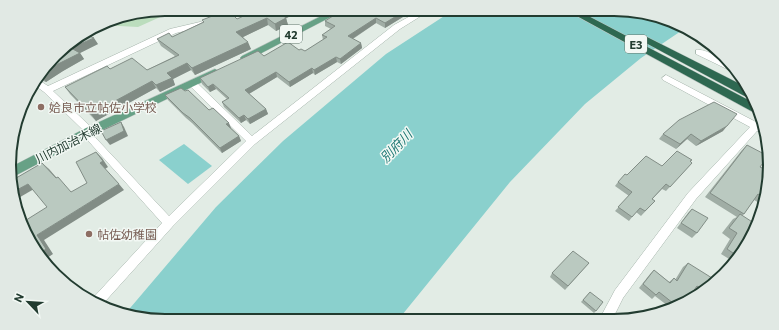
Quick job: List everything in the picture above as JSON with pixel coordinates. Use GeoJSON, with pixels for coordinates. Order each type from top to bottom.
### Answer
{"type":"FeatureCollection","features":[{"type":"Feature","properties":{"kind":"highway","name":"E3"},"geometry":{"type":"LineString","coordinates":[[582,16],[706,76],[743,92]]}},
{"type":"Feature","properties":{"kind":"highway","name":"E3"},"geometry":{"type":"LineString","coordinates":[[598,16],[706,76],[751,105]]}},
{"type":"Feature","properties":{"kind":"main road","name":"川内加治木線"},"geometry":{"type":"LineString","coordinates":[[16,170],[88,132],[230,65],[328,16]]}},
{"type":"Feature","properties":{"kind":"street"},"geometry":{"type":"LineString","coordinates":[[47,90],[172,31],[202,24],[223,16]]}},
{"type":"Feature","properties":{"kind":"street"},"geometry":{"type":"LineString","coordinates":[[100,299],[170,223],[252,140],[397,27],[416,16]]}},
{"type":"Feature","properties":{"kind":"street"},"geometry":{"type":"LineString","coordinates":[[699,52],[722,63]]}},
{"type":"Feature","properties":{"kind":"street"},"geometry":{"type":"LineString","coordinates":[[666,78],[758,125]]}},
{"type":"Feature","properties":{"kind":"street"},"geometry":{"type":"LineString","coordinates":[[192,83],[252,140]]}},
{"type":"Feature","properties":{"kind":"street"},"geometry":{"type":"LineString","coordinates":[[40,84],[47,90],[88,132],[170,223]]}},
{"type":"Feature","properties":{"kind":"street"},"geometry":{"type":"LineString","coordinates":[[608,314],[619,294],[692,196],[758,128]]}},
{"type":"Feature","properties":{"kind":"green space"},"geometry":{"type":"Polygon","coordinates":[[[162,16],[138,27],[112,26],[146,17],[162,16]]]}},
{"type":"Feature","properties":{"kind":"water","name":"別府川"},"geometry":{"type":"Polygon","coordinates":[[[444,16],[624,16],[653,21],[681,31],[641,58],[585,104],[510,182],[403,314],[155,314],[129,310],[216,207],[283,141],[386,54],[444,16]]]}},
{"type":"Feature","properties":{"kind":"water"},"geometry":{"type":"Polygon","coordinates":[[[184,144],[212,166],[188,184],[159,160],[184,144]]]}},
{"type":"Feature","properties":{"kind":"building"},"geometry":{"type":"Polygon","coordinates":[[[212,16],[234,16],[237,19],[244,16],[284,16],[286,18],[275,24],[267,18],[236,32],[248,42],[192,68],[187,63],[167,73],[172,78],[156,85],[152,81],[91,114],[65,87],[107,66],[110,69],[132,58],[147,70],[179,55],[157,39],[169,33],[172,37],[204,22],[202,20],[212,16]]]}},
{"type":"Feature","properties":{"kind":"building"},"geometry":{"type":"Polygon","coordinates":[[[333,16],[396,16],[385,23],[376,18],[348,36],[361,43],[340,59],[336,57],[314,70],[312,68],[289,82],[276,72],[245,90],[266,109],[248,119],[244,115],[239,118],[222,102],[229,98],[213,84],[208,87],[200,78],[258,51],[264,56],[288,42],[299,50],[301,49],[305,51],[327,37],[322,35],[335,26],[325,21],[333,16]]]}},
{"type":"Feature","properties":{"kind":"building"},"geometry":{"type":"Polygon","coordinates":[[[90,36],[94,38],[75,46],[90,36]]]}},
{"type":"Feature","properties":{"kind":"building"},"geometry":{"type":"Polygon","coordinates":[[[72,49],[80,53],[52,68],[72,49]]]}},
{"type":"Feature","properties":{"kind":"building"},"geometry":{"type":"Polygon","coordinates":[[[181,88],[185,91],[188,90],[209,110],[213,108],[229,123],[226,124],[239,136],[220,148],[165,95],[181,88]]]}},
{"type":"Feature","properties":{"kind":"building"},"geometry":{"type":"Polygon","coordinates":[[[714,102],[737,114],[727,126],[701,141],[691,134],[680,144],[663,134],[679,120],[714,102]]]}},
{"type":"Feature","properties":{"kind":"building"},"geometry":{"type":"Polygon","coordinates":[[[121,122],[124,131],[106,140],[101,131],[121,122]]]}},
{"type":"Feature","properties":{"kind":"building"},"geometry":{"type":"Polygon","coordinates":[[[747,145],[763,153],[763,163],[760,167],[763,168],[763,175],[760,195],[758,194],[744,214],[710,193],[747,145]]]}},
{"type":"Feature","properties":{"kind":"building"},"geometry":{"type":"Polygon","coordinates":[[[677,151],[692,160],[690,161],[692,163],[670,187],[666,184],[652,199],[655,201],[645,211],[640,208],[632,217],[618,207],[632,192],[618,182],[625,174],[627,175],[646,156],[662,166],[677,151]]]}},
{"type":"Feature","properties":{"kind":"building"},"geometry":{"type":"Polygon","coordinates":[[[96,152],[103,161],[100,163],[119,184],[37,235],[46,249],[43,251],[26,220],[47,207],[28,184],[18,189],[16,178],[42,163],[56,178],[58,177],[71,192],[87,183],[76,162],[96,152]]]}},
{"type":"Feature","properties":{"kind":"building"},"geometry":{"type":"Polygon","coordinates":[[[692,209],[708,218],[697,233],[681,223],[692,209]]]}},
{"type":"Feature","properties":{"kind":"building"},"geometry":{"type":"Polygon","coordinates":[[[740,214],[752,222],[734,254],[727,249],[737,233],[729,228],[740,214]]]}},
{"type":"Feature","properties":{"kind":"building"},"geometry":{"type":"Polygon","coordinates":[[[573,251],[589,263],[568,286],[552,273],[573,251]]]}},
{"type":"Feature","properties":{"kind":"building"},"geometry":{"type":"Polygon","coordinates":[[[688,263],[711,278],[699,287],[697,286],[694,291],[672,302],[659,292],[656,295],[643,284],[654,270],[670,283],[674,278],[677,281],[688,263]]]}},
{"type":"Feature","properties":{"kind":"building"},"geometry":{"type":"Polygon","coordinates":[[[590,292],[603,302],[596,311],[583,300],[590,292]]]}},
{"type":"Feature","properties":{"kind":"place","name":"姶良市立帖佐小学校"},"geometry":{"type":"Point","coordinates":[41,107]}},
{"type":"Feature","properties":{"kind":"place","name":"帖佐幼稚園"},"geometry":{"type":"Point","coordinates":[89,234]}}]}
